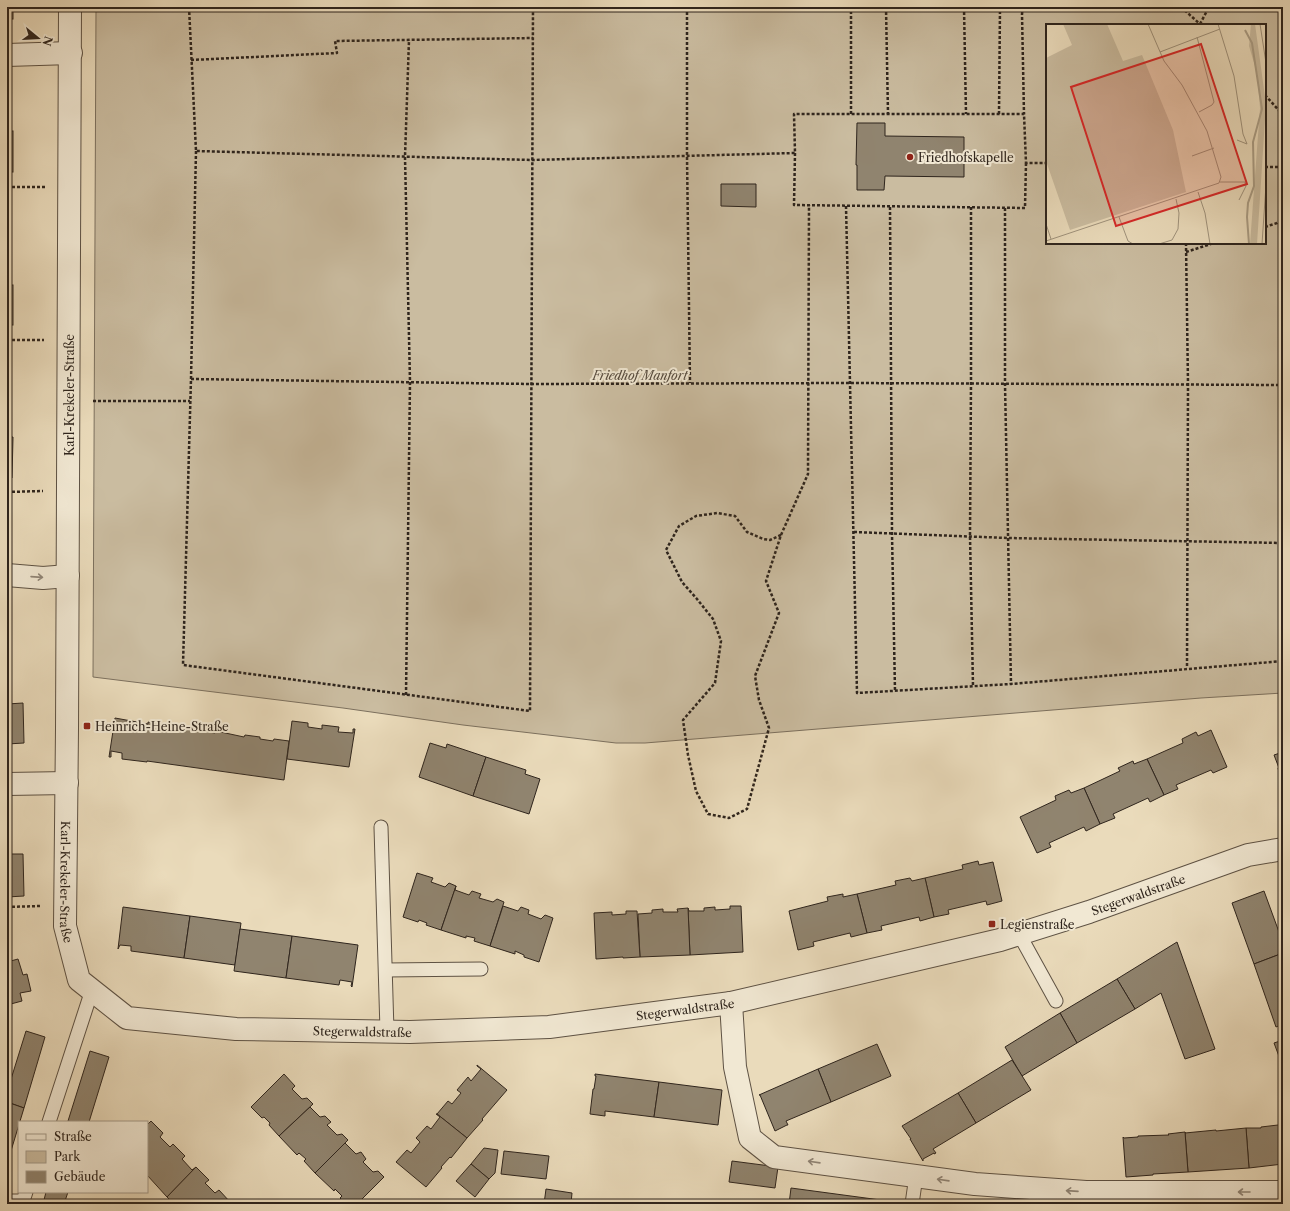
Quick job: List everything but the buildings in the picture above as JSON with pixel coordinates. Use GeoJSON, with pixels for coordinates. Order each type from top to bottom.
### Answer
{"type":"FeatureCollection","features":[{"type":"Feature","properties":{"kind":"street","name":"Karl-Krekeler-Straße"},"geometry":{"type":"LineString","coordinates":[[70,7],[67,783],[64,926],[86,985]]}},
{"type":"Feature","properties":{"kind":"street"},"geometry":{"type":"LineString","coordinates":[[7,55],[71,53]]}},
{"type":"Feature","properties":{"kind":"street"},"geometry":{"type":"LineString","coordinates":[[7,575],[43,578],[68,576]]}},
{"type":"Feature","properties":{"kind":"street"},"geometry":{"type":"LineString","coordinates":[[7,784],[67,783]]}},
{"type":"Feature","properties":{"kind":"street","name":"Stegerwaldstraße"},"geometry":{"type":"LineString","coordinates":[[86,985],[127,1018],[236,1029],[410,1032],[549,1027],[730,1003],[1000,940],[1089,912],[1248,855],[1283,849]]}},
{"type":"Feature","properties":{"kind":"street"},"geometry":{"type":"LineString","coordinates":[[730,1003],[735,1067],[750,1138],[774,1157],[975,1184],[1086,1192],[1283,1192]]}},
{"type":"Feature","properties":{"kind":"lane"},"geometry":{"type":"LineString","coordinates":[[381,827],[387,1031]]}},
{"type":"Feature","properties":{"kind":"lane"},"geometry":{"type":"LineString","coordinates":[[1019,934],[1056,1001]]}},
{"type":"Feature","properties":{"kind":"lane"},"geometry":{"type":"LineString","coordinates":[[386,970],[480,969]]}},
{"type":"Feature","properties":{"kind":"lane"},"geometry":{"type":"LineString","coordinates":[[49,1121],[86,985]]}},
{"type":"Feature","properties":{"kind":"lane"},"geometry":{"type":"LineString","coordinates":[[912,1204],[916,1176]]}},
{"type":"Feature","properties":{"kind":"lane"},"geometry":{"type":"LineString","coordinates":[[7,1202],[23,1201],[26,1193]]}},
{"type":"Feature","properties":{"kind":"path"},"geometry":{"type":"LineString","coordinates":[[189,7],[196,151],[183,665],[530,711],[533,7]]}},
{"type":"Feature","properties":{"kind":"path"},"geometry":{"type":"LineString","coordinates":[[687,7],[690,383]]}},
{"type":"Feature","properties":{"kind":"path"},"geometry":{"type":"LineString","coordinates":[[851,7],[851,114]]}},
{"type":"Feature","properties":{"kind":"path"},"geometry":{"type":"LineString","coordinates":[[886,7],[888,114]]}},
{"type":"Feature","properties":{"kind":"path"},"geometry":{"type":"LineString","coordinates":[[964,7],[966,114]]}},
{"type":"Feature","properties":{"kind":"path"},"geometry":{"type":"LineString","coordinates":[[999,114],[1000,7]]}},
{"type":"Feature","properties":{"kind":"path"},"geometry":{"type":"LineString","coordinates":[[1023,7],[1026,163],[1025,208],[794,205],[794,114],[1024,114]]}},
{"type":"Feature","properties":{"kind":"path"},"geometry":{"type":"LineString","coordinates":[[1181,7],[1199,24]]}},
{"type":"Feature","properties":{"kind":"path"},"geometry":{"type":"LineString","coordinates":[[1200,24],[1209,7]]}},
{"type":"Feature","properties":{"kind":"path"},"geometry":{"type":"LineString","coordinates":[[191,60],[337,53],[335,41],[533,38]]}},
{"type":"Feature","properties":{"kind":"path"},"geometry":{"type":"LineString","coordinates":[[406,695],[410,382],[405,157],[409,40]]}},
{"type":"Feature","properties":{"kind":"path"},"geometry":{"type":"LineString","coordinates":[[1266,96],[1283,115]]}},
{"type":"Feature","properties":{"kind":"path"},"geometry":{"type":"LineString","coordinates":[[196,151],[532,160],[795,153]]}},
{"type":"Feature","properties":{"kind":"path"},"geometry":{"type":"LineString","coordinates":[[1026,163],[1046,163]]}},
{"type":"Feature","properties":{"kind":"path"},"geometry":{"type":"LineString","coordinates":[[1266,167],[1283,167]]}},
{"type":"Feature","properties":{"kind":"path"},"geometry":{"type":"LineString","coordinates":[[7,187],[70,186]]}},
{"type":"Feature","properties":{"kind":"path"},"geometry":{"type":"LineString","coordinates":[[781,535],[770,540],[763,539],[747,532],[735,516],[717,513],[696,516],[679,526],[666,550],[682,582],[713,619],[720,641],[715,682],[683,720],[688,755],[696,791],[708,814],[729,818],[747,809],[769,728],[759,700],[755,676],[779,614],[766,581],[781,535],[808,474],[809,205]]}},
{"type":"Feature","properties":{"kind":"path"},"geometry":{"type":"LineString","coordinates":[[846,206],[857,693],[1010,684],[1283,661]]}},
{"type":"Feature","properties":{"kind":"path"},"geometry":{"type":"LineString","coordinates":[[890,206],[892,534],[895,691]]}},
{"type":"Feature","properties":{"kind":"path"},"geometry":{"type":"LineString","coordinates":[[971,207],[970,536],[973,686]]}},
{"type":"Feature","properties":{"kind":"path"},"geometry":{"type":"LineString","coordinates":[[1005,208],[1005,384],[1010,684]]}},
{"type":"Feature","properties":{"kind":"path"},"geometry":{"type":"LineString","coordinates":[[1266,227],[1277,224],[1283,217]]}},
{"type":"Feature","properties":{"kind":"path"},"geometry":{"type":"LineString","coordinates":[[1186,244],[1188,384],[1188,668]]}},
{"type":"Feature","properties":{"kind":"path"},"geometry":{"type":"LineString","coordinates":[[1186,252],[1211,244]]}},
{"type":"Feature","properties":{"kind":"path"},"geometry":{"type":"LineString","coordinates":[[7,340],[69,340]]}},
{"type":"Feature","properties":{"kind":"path"},"geometry":{"type":"LineString","coordinates":[[191,379],[531,384],[971,383],[1283,385]]}},
{"type":"Feature","properties":{"kind":"path"},"geometry":{"type":"LineString","coordinates":[[69,401],[190,401]]}},
{"type":"Feature","properties":{"kind":"path"},"geometry":{"type":"LineString","coordinates":[[7,492],[68,491]]}},
{"type":"Feature","properties":{"kind":"path"},"geometry":{"type":"LineString","coordinates":[[854,532],[1008,538],[1283,543]]}},
{"type":"Feature","properties":{"kind":"path"},"geometry":{"type":"LineString","coordinates":[[7,907],[65,905]]}},
{"type":"Feature","properties":{"kind":"green space","name":"Friedhof Manfort"},"geometry":{"type":"Polygon","coordinates":[[[96,7],[1283,7],[1283,693],[1201,698],[645,743],[616,743],[463,725],[343,708],[93,677],[96,7]]]}},
{"type":"Feature","properties":{"kind":"place","name":"Friedhofskapelle"},"geometry":{"type":"Point","coordinates":[910,157]}},
{"type":"Feature","properties":{"kind":"place","name":"Heinrich-Heine-Straße"},"geometry":{"type":"Point","coordinates":[87,726]}},
{"type":"Feature","properties":{"kind":"place","name":"Legienstraße"},"geometry":{"type":"Point","coordinates":[992,924]}}]}
